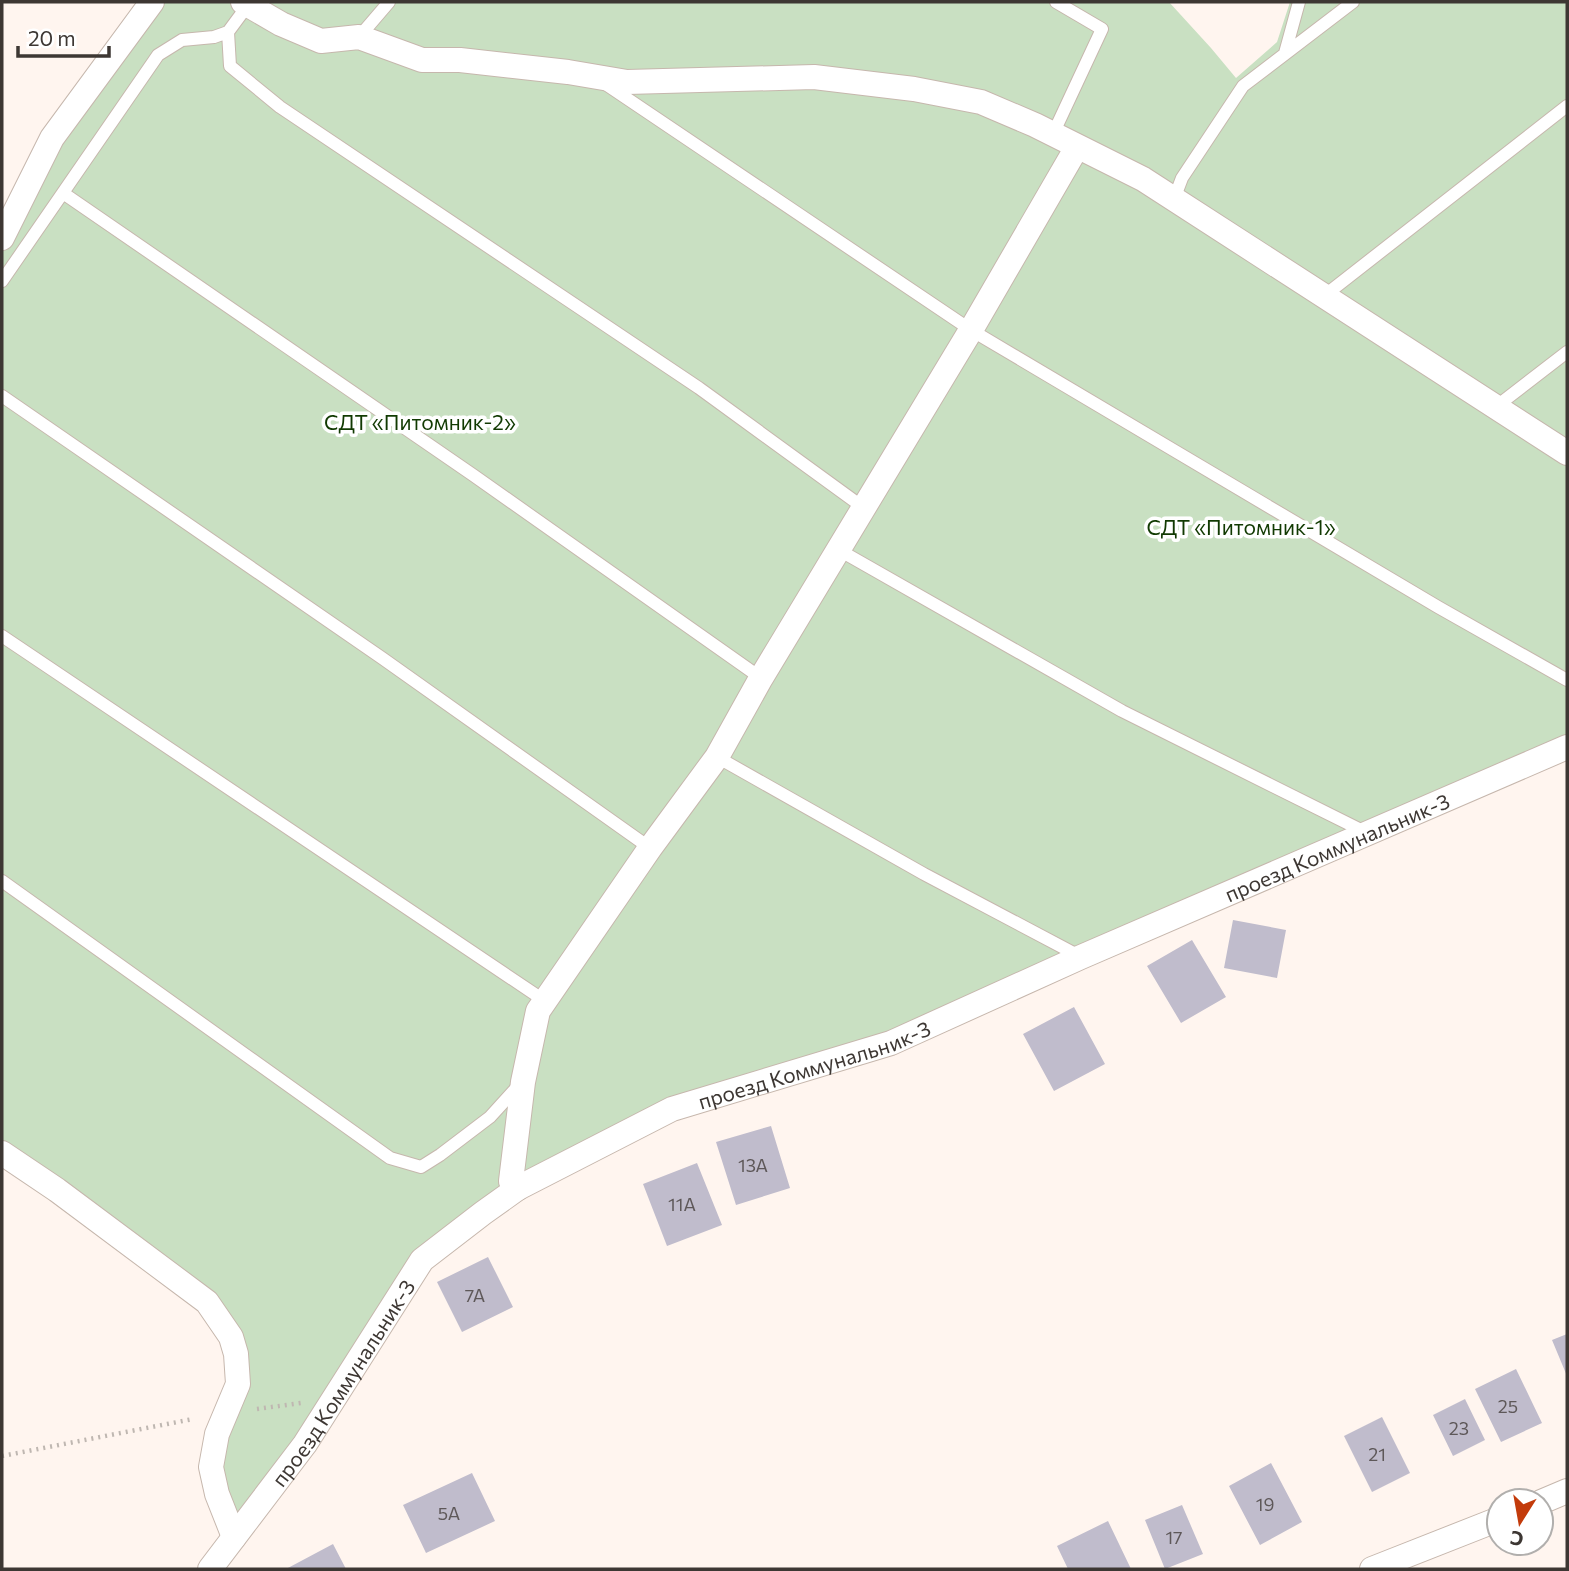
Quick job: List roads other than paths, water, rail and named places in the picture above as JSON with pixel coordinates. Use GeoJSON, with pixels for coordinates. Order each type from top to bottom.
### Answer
{"type":"FeatureCollection","features":[{"type":"Feature","properties":{"kind":"street"},"geometry":{"type":"LineString","coordinates":[[2,238],[8,213],[52,138],[152,2]]}},
{"type":"Feature","properties":{"kind":"street"},"geometry":{"type":"LineString","coordinates":[[245,4],[281,24],[321,41],[359,37],[422,60],[460,60],[568,72],[627,82],[814,77],[902,87],[981,102],[1143,179],[1567,453]]}},
{"type":"Feature","properties":{"kind":"street"},"geometry":{"type":"LineString","coordinates":[[518,1188],[511,1181],[523,1082],[538,1011],[650,848],[717,757],[761,678],[971,330],[1077,146]]}},
{"type":"Feature","properties":{"kind":"street","name":"проезд Коммунальник-3"},"geometry":{"type":"LineString","coordinates":[[210,1569],[305,1444],[422,1260],[518,1188],[672,1109],[891,1043],[1081,957],[1567,747]]}},
{"type":"Feature","properties":{"kind":"street"},"geometry":{"type":"LineString","coordinates":[[2,1153],[58,1190],[207,1302],[231,1337],[236,1354],[238,1384],[217,1434],[211,1467],[217,1494],[234,1537]]}},
{"type":"Feature","properties":{"kind":"street"},"geometry":{"type":"LineString","coordinates":[[1372,1569],[1485,1525]]}},
{"type":"Feature","properties":{"kind":"lane"},"geometry":{"type":"LineString","coordinates":[[359,37],[389,2]]}},
{"type":"Feature","properties":{"kind":"lane"},"geometry":{"type":"LineString","coordinates":[[1053,134],[1102,29],[1056,2]]}},
{"type":"Feature","properties":{"kind":"lane"},"geometry":{"type":"LineString","coordinates":[[1285,53],[1299,2]]}},
{"type":"Feature","properties":{"kind":"lane"},"geometry":{"type":"LineString","coordinates":[[1174,199],[1182,178],[1243,86],[1353,2]]}},
{"type":"Feature","properties":{"kind":"lane"},"geometry":{"type":"LineString","coordinates":[[245,4],[229,32],[230,66],[280,107],[699,388],[864,509]]}},
{"type":"Feature","properties":{"kind":"lane"},"geometry":{"type":"LineString","coordinates":[[2,281],[158,55],[182,40],[214,37],[229,32]]}},
{"type":"Feature","properties":{"kind":"lane"},"geometry":{"type":"LineString","coordinates":[[593,76],[971,330],[1426,600],[1567,680]]}},
{"type":"Feature","properties":{"kind":"lane"},"geometry":{"type":"LineString","coordinates":[[1324,296],[1567,106]]}},
{"type":"Feature","properties":{"kind":"lane"},"geometry":{"type":"LineString","coordinates":[[63,193],[473,475],[761,678]]}},
{"type":"Feature","properties":{"kind":"lane"},"geometry":{"type":"LineString","coordinates":[[1497,406],[1567,352]]}},
{"type":"Feature","properties":{"kind":"lane"},"geometry":{"type":"LineString","coordinates":[[2,396],[382,657],[650,848]]}},
{"type":"Feature","properties":{"kind":"lane"},"geometry":{"type":"LineString","coordinates":[[839,550],[1122,711],[1367,833]]}},
{"type":"Feature","properties":{"kind":"lane"},"geometry":{"type":"LineString","coordinates":[[2,636],[545,1001]]}},
{"type":"Feature","properties":{"kind":"lane"},"geometry":{"type":"LineString","coordinates":[[717,757],[924,874],[1081,957]]}},
{"type":"Feature","properties":{"kind":"lane"},"geometry":{"type":"LineString","coordinates":[[2,881],[390,1158],[421,1167],[489,1117],[523,1082]]}},
{"type":"Feature","properties":{"kind":"park label","name":"СДТ «Питомник-2»"},"geometry":{"type":"Point","coordinates":[420,421]}},
{"type":"Feature","properties":{"kind":"park label","name":"СДТ «Питомник-1»"},"geometry":{"type":"Point","coordinates":[1241,526]}}]}
